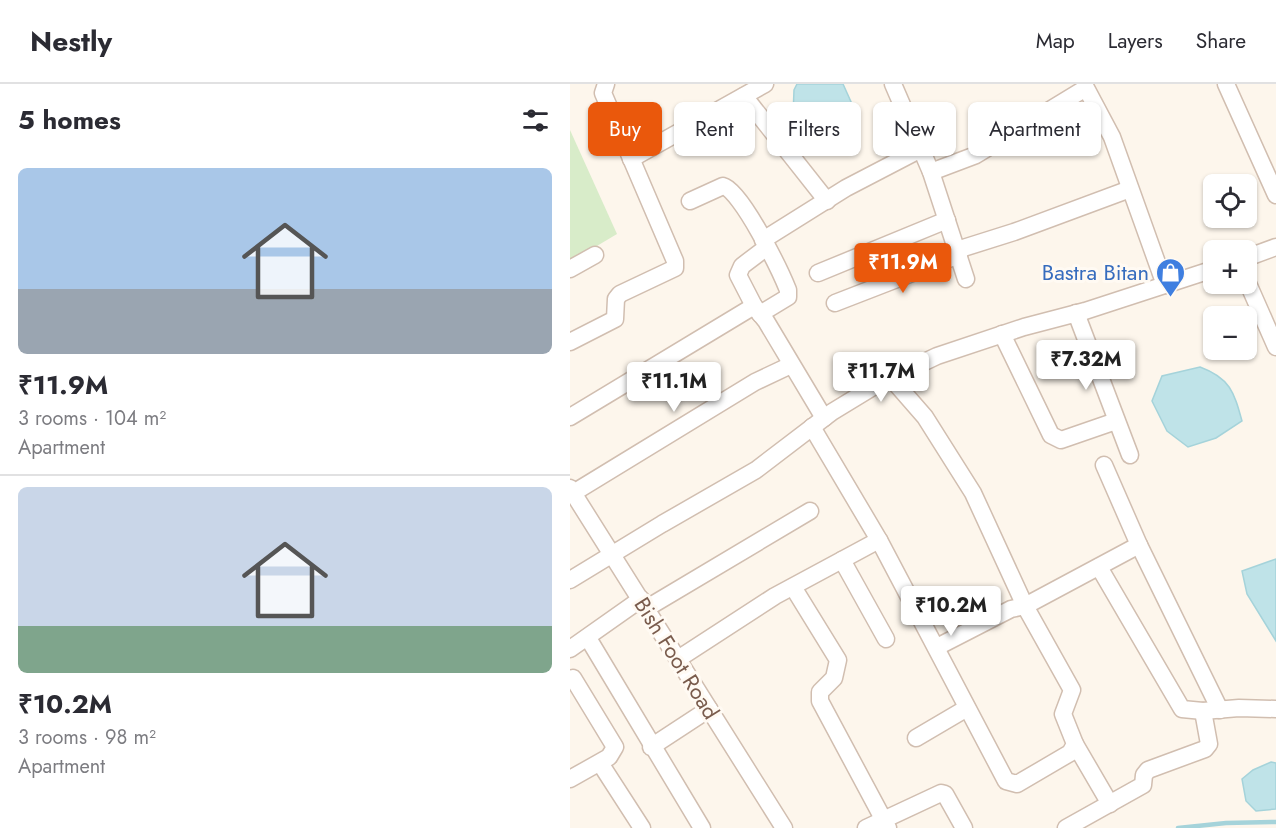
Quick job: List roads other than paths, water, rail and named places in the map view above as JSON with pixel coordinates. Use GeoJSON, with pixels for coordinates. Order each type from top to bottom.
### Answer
{"type":"FeatureCollection","features":[{"type":"Feature","properties":{"kind":"street"},"geometry":{"type":"LineString","coordinates":[[570,342],[615,319],[616,299],[620,294],[675,268],[675,261],[603,93],[606,84]]}},
{"type":"Feature","properties":{"kind":"street"},"geometry":{"type":"LineString","coordinates":[[631,159],[765,84]]}},
{"type":"Feature","properties":{"kind":"street"},"geometry":{"type":"LineString","coordinates":[[894,84],[901,102]]}},
{"type":"Feature","properties":{"kind":"street"},"geometry":{"type":"LineString","coordinates":[[1226,84],[1276,195]]}},
{"type":"Feature","properties":{"kind":"street"},"geometry":{"type":"LineString","coordinates":[[931,172],[976,155],[1088,86],[1112,137],[1165,285]]}},
{"type":"Feature","properties":{"kind":"street"},"geometry":{"type":"LineString","coordinates":[[744,96],[826,201]]}},
{"type":"Feature","properties":{"kind":"street"},"geometry":{"type":"LineString","coordinates":[[908,156],[826,201],[765,244],[738,270],[757,310],[791,365],[818,423],[1006,781],[1017,784],[1070,753],[1075,744]]}},
{"type":"Feature","properties":{"kind":"street"},"geometry":{"type":"LineString","coordinates":[[924,156],[966,279]]}},
{"type":"Feature","properties":{"kind":"street"},"geometry":{"type":"LineString","coordinates":[[570,417],[757,310],[788,297],[782,273],[730,188],[723,186],[690,201]]}},
{"type":"Feature","properties":{"kind":"street"},"geometry":{"type":"LineString","coordinates":[[835,303],[958,253],[1130,189]]}},
{"type":"Feature","properties":{"kind":"street"},"geometry":{"type":"LineString","coordinates":[[818,273],[947,220]]}},
{"type":"Feature","properties":{"kind":"street"},"geometry":{"type":"LineString","coordinates":[[1257,254],[1276,247]]}},
{"type":"Feature","properties":{"kind":"street"},"geometry":{"type":"LineString","coordinates":[[570,269],[596,255]]}},
{"type":"Feature","properties":{"kind":"street"},"geometry":{"type":"LineString","coordinates":[[570,580],[756,470],[818,423],[891,378],[937,356],[1002,334],[1203,273]]}},
{"type":"Feature","properties":{"kind":"street"},"geometry":{"type":"LineString","coordinates":[[1253,294],[1276,347]]}},
{"type":"Feature","properties":{"kind":"street"},"geometry":{"type":"LineString","coordinates":[[1076,313],[1130,455]]}},
{"type":"Feature","properties":{"kind":"street"},"geometry":{"type":"LineString","coordinates":[[1002,334],[1051,435],[1061,440],[1116,421]]}},
{"type":"Feature","properties":{"kind":"street"},"geometry":{"type":"LineString","coordinates":[[571,492],[755,382],[791,365]]}},
{"type":"Feature","properties":{"kind":"street"},"geometry":{"type":"LineString","coordinates":[[891,378],[925,417],[973,494],[1026,606],[1072,690],[1063,714],[1075,744],[1110,804]]}},
{"type":"Feature","properties":{"kind":"street"},"geometry":{"type":"LineString","coordinates":[[1066,828],[1143,785],[1144,775],[1148,770],[1205,749],[1209,744],[1211,710],[1104,465]]}},
{"type":"Feature","properties":{"kind":"street","name":"Bish Foot Road"},"geometry":{"type":"LineString","coordinates":[[571,492],[613,554],[784,828]]}},
{"type":"Feature","properties":{"kind":"street"},"geometry":{"type":"LineString","coordinates":[[570,649],[644,603],[810,511]]}},
{"type":"Feature","properties":{"kind":"street"},"geometry":{"type":"LineString","coordinates":[[678,659],[793,586],[879,540]]}},
{"type":"Feature","properties":{"kind":"street"},"geometry":{"type":"LineString","coordinates":[[937,647],[1011,609],[1026,606],[1139,545]]}},
{"type":"Feature","properties":{"kind":"street"},"geometry":{"type":"LineString","coordinates":[[842,560],[886,639]]}},
{"type":"Feature","properties":{"kind":"street"},"geometry":{"type":"LineString","coordinates":[[1098,567],[1177,705],[1182,709],[1276,709]]}},
{"type":"Feature","properties":{"kind":"street"},"geometry":{"type":"LineString","coordinates":[[793,586],[838,660],[834,678],[820,692],[820,700],[886,824]]}},
{"type":"Feature","properties":{"kind":"street"},"geometry":{"type":"LineString","coordinates":[[588,639],[651,747],[702,828]]}},
{"type":"Feature","properties":{"kind":"street"},"geometry":{"type":"LineString","coordinates":[[570,779],[609,757],[615,747],[573,678]]}},
{"type":"Feature","properties":{"kind":"street"},"geometry":{"type":"LineString","coordinates":[[916,738],[967,708]]}},
{"type":"Feature","properties":{"kind":"street"},"geometry":{"type":"LineString","coordinates":[[651,747],[709,709]]}},
{"type":"Feature","properties":{"kind":"street"},"geometry":{"type":"LineString","coordinates":[[600,763],[642,828]]}},
{"type":"Feature","properties":{"kind":"street"},"geometry":{"type":"LineString","coordinates":[[866,828],[886,824],[941,793],[945,794],[964,828]]}},
{"type":"Feature","properties":{"kind":"water"},"geometry":{"type":"Polygon","coordinates":[[[797,84],[843,84],[851,102],[794,102],[794,90],[797,84]]]}},
{"type":"Feature","properties":{"kind":"water"},"geometry":{"type":"Polygon","coordinates":[[[1200,367],[1218,376],[1229,387],[1242,421],[1216,438],[1188,447],[1167,431],[1152,401],[1162,376],[1200,367]]]}},
{"type":"Feature","properties":{"kind":"water"},"geometry":{"type":"Polygon","coordinates":[[[1276,559],[1276,641],[1247,594],[1242,571],[1276,559]]]}},
{"type":"Feature","properties":{"kind":"water"},"geometry":{"type":"Polygon","coordinates":[[[1271,762],[1276,763],[1276,809],[1256,811],[1246,801],[1242,779],[1253,770],[1271,762]]]}},
{"type":"Feature","properties":{"kind":"waterway"},"geometry":{"type":"LineString","coordinates":[[1178,828],[1226,823],[1276,822]]}},
{"type":"Feature","properties":{"kind":"place","name":"Bastra Bitan"},"geometry":{"type":"Point","coordinates":[1170,298]}}]}
